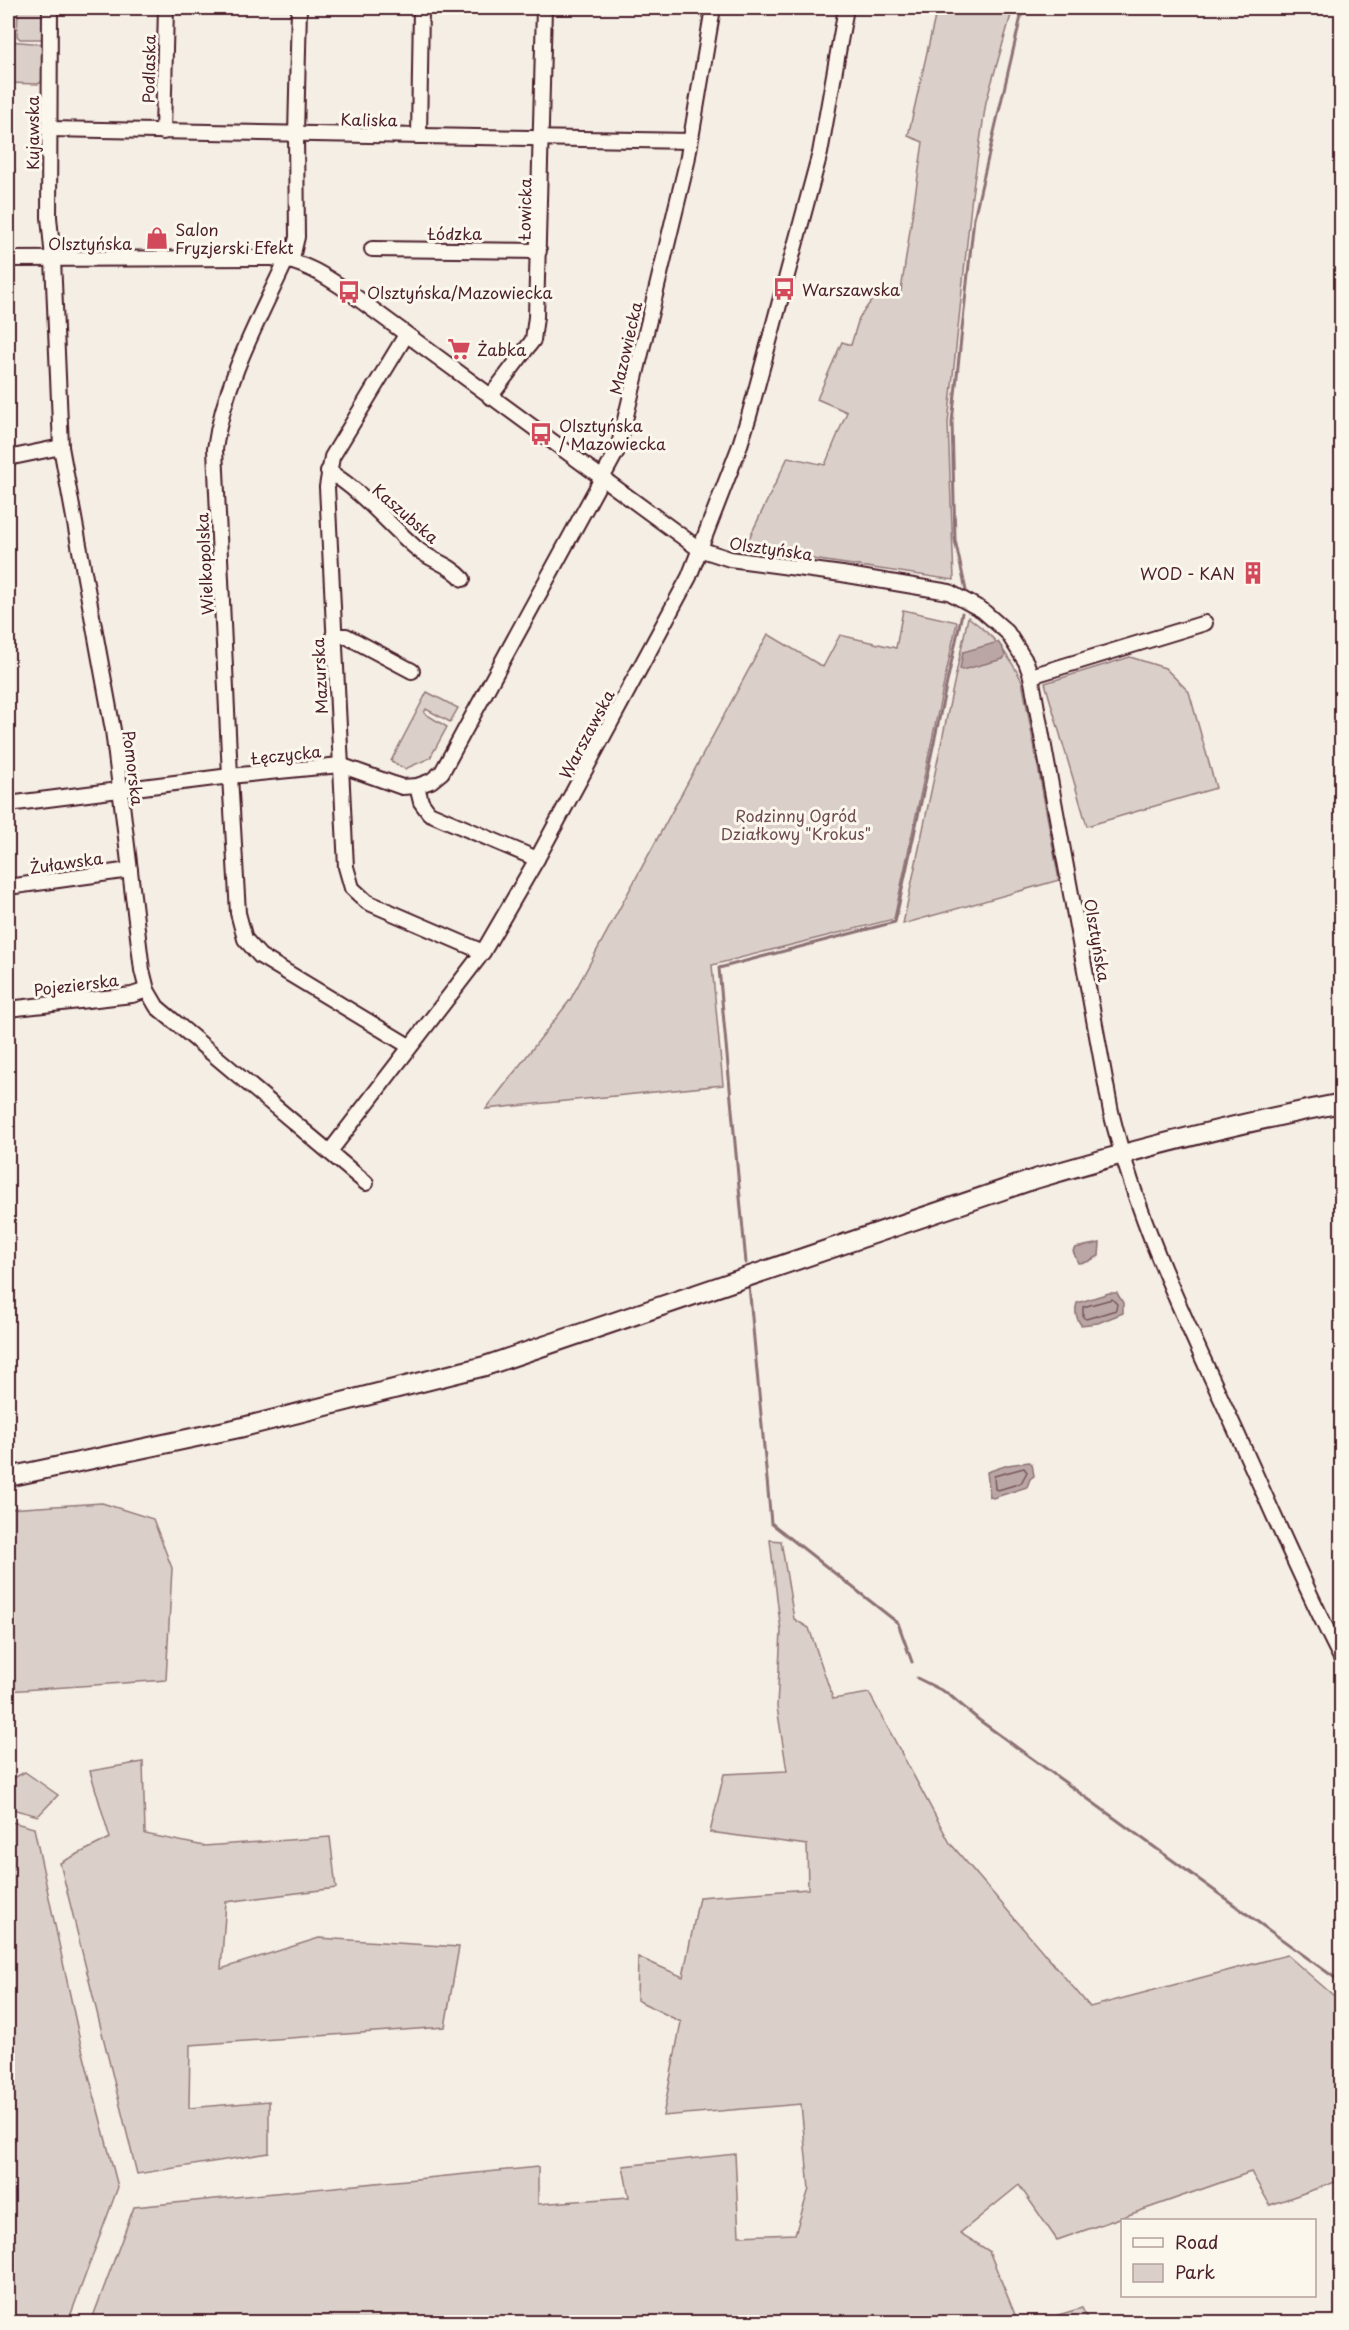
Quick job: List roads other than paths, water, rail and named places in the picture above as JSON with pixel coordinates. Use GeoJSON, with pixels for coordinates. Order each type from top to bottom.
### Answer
{"type":"FeatureCollection","features":[{"type":"Feature","properties":{"kind":"main road"},"geometry":{"type":"LineString","coordinates":[[8,1477],[239,1428],[485,1366],[1035,1179],[1262,1118],[1341,1103]]}},
{"type":"Feature","properties":{"kind":"street","name":"Kujawska"},"geometry":{"type":"LineString","coordinates":[[50,8],[49,217],[53,259]]}},
{"type":"Feature","properties":{"kind":"street","name":"Podlaska"},"geometry":{"type":"LineString","coordinates":[[164,132],[166,8]]}},
{"type":"Feature","properties":{"kind":"street","name":"Wielkopolska"},"geometry":{"type":"LineString","coordinates":[[299,8],[296,135],[297,237],[295,249],[232,377],[219,421],[215,449],[238,913],[245,939],[260,956],[409,1047]]}},
{"type":"Feature","properties":{"kind":"street"},"geometry":{"type":"LineString","coordinates":[[419,136],[421,8]]}},
{"type":"Feature","properties":{"kind":"street","name":"Łowicka"},"geometry":{"type":"LineString","coordinates":[[490,397],[533,340],[539,250],[543,8]]}},
{"type":"Feature","properties":{"kind":"street","name":"Mazowiecka"},"geometry":{"type":"LineString","coordinates":[[417,786],[431,781],[442,772],[618,448],[690,141],[713,8]]}},
{"type":"Feature","properties":{"kind":"street","name":"Warszawska"},"geometry":{"type":"LineString","coordinates":[[331,1150],[483,952],[537,859],[688,577],[740,448],[825,133],[846,8]]}},
{"type":"Feature","properties":{"kind":"street","name":"Kaliska"},"geometry":{"type":"LineString","coordinates":[[48,129],[690,141]]}},
{"type":"Feature","properties":{"kind":"street","name":"Łódzka"},"geometry":{"type":"LineString","coordinates":[[372,249],[539,250]]}},
{"type":"Feature","properties":{"kind":"street","name":"Olsztyńska"},"geometry":{"type":"LineString","coordinates":[[8,259],[289,260],[319,272],[699,549],[730,559],[842,574],[949,592],[982,610],[1007,632],[1026,663],[1031,676],[1111,1112],[1142,1217],[1212,1379],[1341,1660]]}},
{"type":"Feature","properties":{"kind":"street","name":"Pomorska"},"geometry":{"type":"LineString","coordinates":[[53,259],[61,447],[113,730],[142,970],[147,990],[157,1007],[331,1150],[366,1183]]}},
{"type":"Feature","properties":{"kind":"street","name":"Mazurska"},"geometry":{"type":"LineString","coordinates":[[406,335],[332,457],[328,471],[333,636],[346,867],[352,888],[367,902],[483,952]]}},
{"type":"Feature","properties":{"kind":"street"},"geometry":{"type":"LineString","coordinates":[[8,458],[61,447]]}},
{"type":"Feature","properties":{"kind":"street","name":"Kaszubska"},"geometry":{"type":"LineString","coordinates":[[328,471],[344,480],[418,550],[455,570],[463,579]]}},
{"type":"Feature","properties":{"kind":"street"},"geometry":{"type":"LineString","coordinates":[[1031,676],[1205,623]]}},
{"type":"Feature","properties":{"kind":"street"},"geometry":{"type":"LineString","coordinates":[[333,636],[346,636],[412,671]]}},
{"type":"Feature","properties":{"kind":"street","name":"Łęczycka"},"geometry":{"type":"LineString","coordinates":[[8,804],[230,776],[340,765],[402,787],[417,786]]}},
{"type":"Feature","properties":{"kind":"street"},"geometry":{"type":"LineString","coordinates":[[417,786],[421,802],[429,813],[537,859]]}},
{"type":"Feature","properties":{"kind":"street","name":"Żuławska"},"geometry":{"type":"LineString","coordinates":[[8,887],[130,870]]}},
{"type":"Feature","properties":{"kind":"street","name":"Pojezierska"},"geometry":{"type":"LineString","coordinates":[[8,1009],[132,994],[147,990]]}},
{"type":"Feature","properties":{"kind":"water"},"geometry":{"type":"Polygon","coordinates":[[[998,642],[1003,649],[1005,656],[1003,659],[960,669],[963,652],[998,642]]]}},
{"type":"Feature","properties":{"kind":"water"},"geometry":{"type":"Polygon","coordinates":[[[1100,1243],[1099,1256],[1087,1262],[1078,1263],[1073,1251],[1075,1248],[1100,1243]]]}},
{"type":"Feature","properties":{"kind":"water"},"geometry":{"type":"Polygon","coordinates":[[[1109,1293],[1117,1293],[1123,1303],[1123,1313],[1098,1323],[1081,1325],[1076,1314],[1077,1303],[1109,1293]]]}},
{"type":"Feature","properties":{"kind":"water"},"geometry":{"type":"Polygon","coordinates":[[[1029,1462],[1032,1464],[1034,1476],[1027,1487],[990,1497],[987,1472],[1008,1465],[1029,1462]]]}},
{"type":"Feature","properties":{"kind":"waterway"},"geometry":{"type":"LineString","coordinates":[[967,595],[955,540],[952,422],[974,218],[1023,8]]}},
{"type":"Feature","properties":{"kind":"waterway"},"geometry":{"type":"LineString","coordinates":[[746,1263],[719,968],[895,922],[962,613]]}},
{"type":"Feature","properties":{"kind":"waterway"},"geometry":{"type":"LineString","coordinates":[[749,1285],[771,1523],[898,1623],[912,1662]]}},
{"type":"Feature","properties":{"kind":"waterway"},"geometry":{"type":"LineString","coordinates":[[917,1678],[947,1693],[979,1720],[1342,1983]]}},
{"type":"Feature","properties":{"kind":"place","name":"Salon Fryzjerski Efekt"},"geometry":{"type":"Point","coordinates":[157,238]}},
{"type":"Feature","properties":{"kind":"place","name":"Warszawska"},"geometry":{"type":"Point","coordinates":[784,289]}},
{"type":"Feature","properties":{"kind":"place","name":"Olsztyńska/Mazowiecka"},"geometry":{"type":"Point","coordinates":[349,292]}},
{"type":"Feature","properties":{"kind":"place","name":"Żabka"},"geometry":{"type":"Point","coordinates":[459,349]}},
{"type":"Feature","properties":{"kind":"place","name":"Olsztyńska / Mazowiecka"},"geometry":{"type":"Point","coordinates":[541,434]}},
{"type":"Feature","properties":{"kind":"place","name":"WOD - KAN"},"geometry":{"type":"Point","coordinates":[1253,573]}},
{"type":"Feature","properties":{"kind":"park label","name":"Rodzinny Ogród Działkowy \"Krokus\""},"geometry":{"type":"Point","coordinates":[796,824]}}]}
